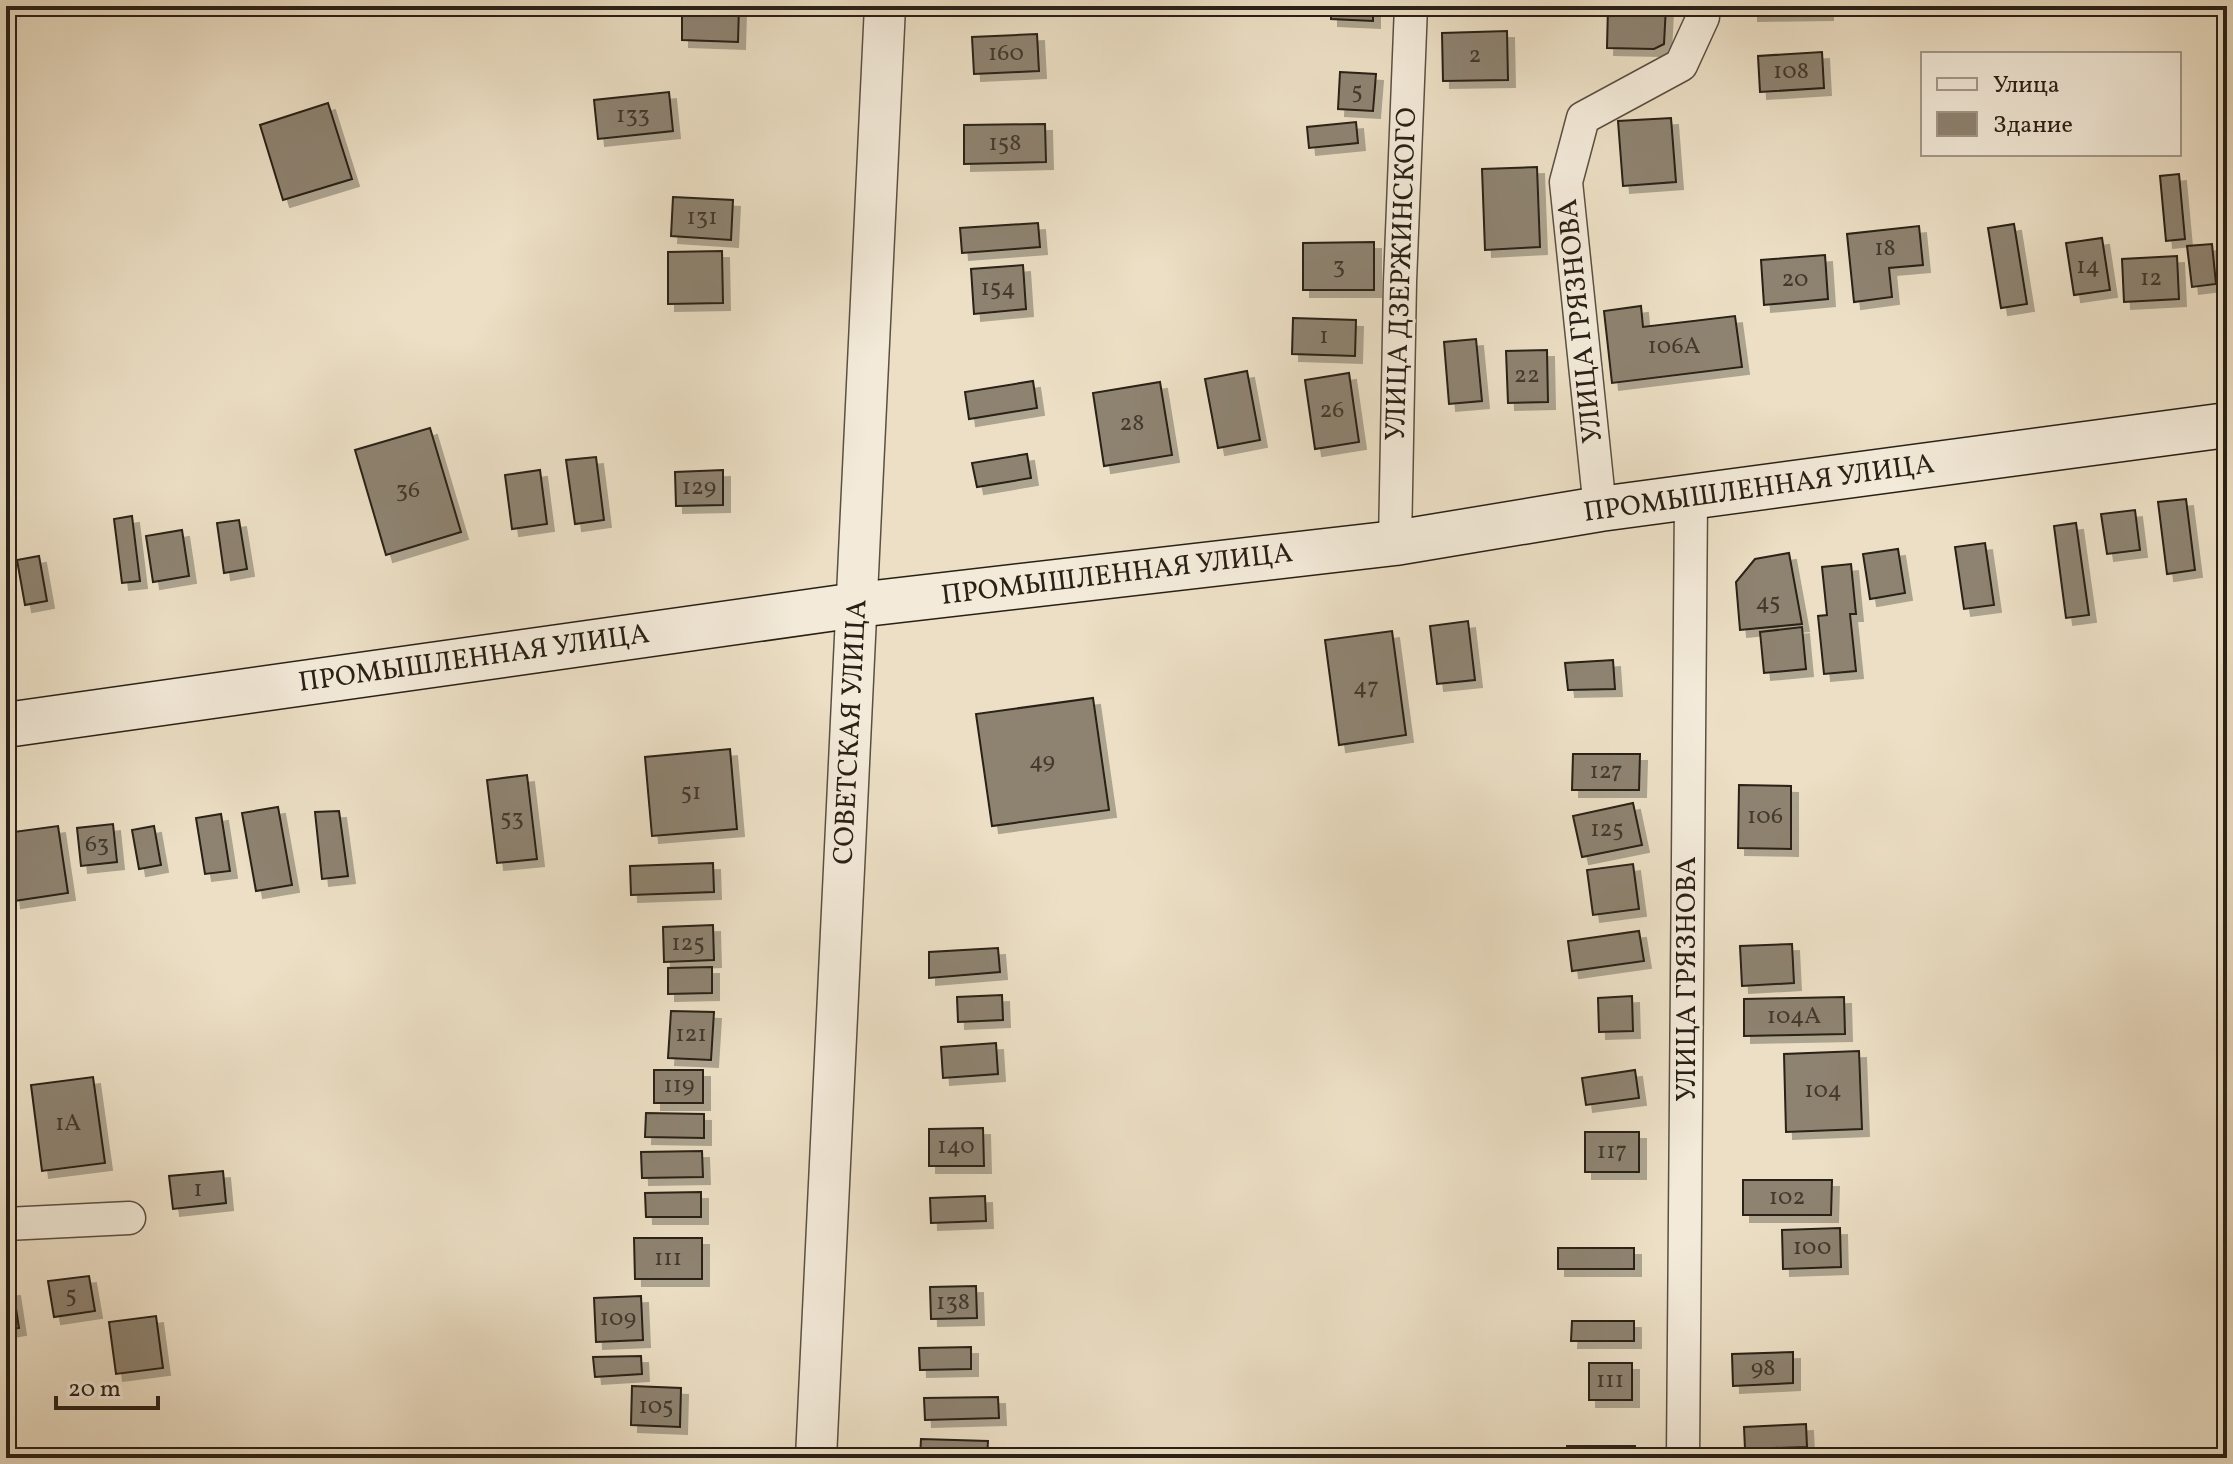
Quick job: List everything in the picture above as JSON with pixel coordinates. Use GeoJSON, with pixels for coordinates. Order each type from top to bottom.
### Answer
{"type":"FeatureCollection","features":[{"type":"Feature","properties":{"kind":"main road","name":"ПРОМЫШЛЕННАЯ УЛИЦА"},"geometry":{"type":"LineString","coordinates":[[6,725],[857,605],[1395,543],[1600,509],[2227,425]]}},
{"type":"Feature","properties":{"kind":"street","name":"СОВЕТСКАЯ УЛИЦА"},"geometry":{"type":"LineString","coordinates":[[816,1458],[885,6]]}},
{"type":"Feature","properties":{"kind":"street","name":"УЛИЦА ДЗЕРЖИНСКОГО"},"geometry":{"type":"LineString","coordinates":[[1395,543],[1400,282],[1411,6]]}},
{"type":"Feature","properties":{"kind":"street","name":"УЛИЦА ГРЯЗНОВА"},"geometry":{"type":"LineString","coordinates":[[1600,509],[1566,182],[1583,118],[1681,65],[1703,17],[1703,6]]}},
{"type":"Feature","properties":{"kind":"street","name":"УЛИЦА ГРЯЗНОВА"},"geometry":{"type":"LineString","coordinates":[[1683,1458],[1691,499]]}},
{"type":"Feature","properties":{"kind":"street"},"geometry":{"type":"LineString","coordinates":[[6,1224],[129,1218]]}},
{"type":"Feature","properties":{"kind":"building"},"geometry":{"type":"Polygon","coordinates":[[[682,6],[739,6],[738,42],[682,40],[682,6]]]}},
{"type":"Feature","properties":{"kind":"building"},"geometry":{"type":"Polygon","coordinates":[[[1331,6],[1373,6],[1373,21],[1331,19],[1331,6]]]}},
{"type":"Feature","properties":{"kind":"building"},"geometry":{"type":"Polygon","coordinates":[[[1608,6],[1666,6],[1664,44],[1654,49],[1607,48],[1608,6]]]}},
{"type":"Feature","properties":{"kind":"building"},"geometry":{"type":"Polygon","coordinates":[[[1751,6],[1826,6],[1826,13],[1751,14],[1751,6]]]}},
{"type":"Feature","properties":{"kind":"building"},"geometry":{"type":"Polygon","coordinates":[[[1507,31],[1508,80],[1443,81],[1442,33],[1507,31]]]}},
{"type":"Feature","properties":{"kind":"building"},"geometry":{"type":"Polygon","coordinates":[[[1037,34],[1039,71],[974,74],[972,37],[1037,34]]]}},
{"type":"Feature","properties":{"kind":"building"},"geometry":{"type":"Polygon","coordinates":[[[1822,52],[1824,88],[1760,92],[1758,56],[1822,52]]]}},
{"type":"Feature","properties":{"kind":"building"},"geometry":{"type":"Polygon","coordinates":[[[1340,72],[1376,74],[1373,111],[1338,109],[1340,72]]]}},
{"type":"Feature","properties":{"kind":"building"},"geometry":{"type":"Polygon","coordinates":[[[669,92],[673,131],[598,139],[594,100],[669,92]]]}},
{"type":"Feature","properties":{"kind":"building"},"geometry":{"type":"Polygon","coordinates":[[[328,103],[352,179],[283,200],[260,125],[328,103]]]}},
{"type":"Feature","properties":{"kind":"building"},"geometry":{"type":"Polygon","coordinates":[[[1671,118],[1676,182],[1623,186],[1618,121],[1671,118]]]}},
{"type":"Feature","properties":{"kind":"building"},"geometry":{"type":"Polygon","coordinates":[[[1356,122],[1358,143],[1309,148],[1307,127],[1356,122]]]}},
{"type":"Feature","properties":{"kind":"building"},"geometry":{"type":"Polygon","coordinates":[[[1045,124],[1046,162],[964,164],[964,125],[1045,124]]]}},
{"type":"Feature","properties":{"kind":"building"},"geometry":{"type":"Polygon","coordinates":[[[1537,167],[1540,247],[1485,250],[1482,169],[1537,167]]]}},
{"type":"Feature","properties":{"kind":"building"},"geometry":{"type":"Polygon","coordinates":[[[2179,174],[2185,239],[2166,241],[2160,176],[2179,174]]]}},
{"type":"Feature","properties":{"kind":"building"},"geometry":{"type":"Polygon","coordinates":[[[673,197],[733,200],[731,240],[671,236],[673,197]]]}},
{"type":"Feature","properties":{"kind":"building"},"geometry":{"type":"Polygon","coordinates":[[[1038,223],[1040,247],[962,253],[960,228],[1038,223]]]}},
{"type":"Feature","properties":{"kind":"building"},"geometry":{"type":"Polygon","coordinates":[[[2014,224],[2027,304],[2001,308],[1988,228],[2014,224]]]}},
{"type":"Feature","properties":{"kind":"building"},"geometry":{"type":"Polygon","coordinates":[[[1919,226],[1923,265],[1889,268],[1892,297],[1854,302],[1847,234],[1919,226]]]}},
{"type":"Feature","properties":{"kind":"building"},"geometry":{"type":"Polygon","coordinates":[[[2102,238],[2110,290],[2074,295],[2066,243],[2102,238]]]}},
{"type":"Feature","properties":{"kind":"building"},"geometry":{"type":"Polygon","coordinates":[[[1374,242],[1374,290],[1303,290],[1303,243],[1374,242]]]}},
{"type":"Feature","properties":{"kind":"building"},"geometry":{"type":"Polygon","coordinates":[[[2212,244],[2216,284],[2192,287],[2187,246],[2212,244]]]}},
{"type":"Feature","properties":{"kind":"building"},"geometry":{"type":"Polygon","coordinates":[[[722,251],[723,303],[668,304],[668,252],[722,251]]]}},
{"type":"Feature","properties":{"kind":"building"},"geometry":{"type":"Polygon","coordinates":[[[1825,255],[1828,299],[1764,305],[1761,260],[1825,255]]]}},
{"type":"Feature","properties":{"kind":"building"},"geometry":{"type":"Polygon","coordinates":[[[2177,256],[2179,299],[2124,302],[2122,259],[2177,256]]]}},
{"type":"Feature","properties":{"kind":"building"},"geometry":{"type":"Polygon","coordinates":[[[1023,265],[1026,309],[974,314],[971,269],[1023,265]]]}},
{"type":"Feature","properties":{"kind":"building"},"geometry":{"type":"Polygon","coordinates":[[[1641,306],[1643,327],[1735,316],[1742,367],[1612,383],[1604,311],[1641,306]]]}},
{"type":"Feature","properties":{"kind":"building"},"geometry":{"type":"Polygon","coordinates":[[[1293,318],[1356,320],[1355,356],[1292,354],[1293,318]]]}},
{"type":"Feature","properties":{"kind":"building"},"geometry":{"type":"Polygon","coordinates":[[[1476,339],[1482,401],[1449,404],[1444,342],[1476,339]]]}},
{"type":"Feature","properties":{"kind":"building"},"geometry":{"type":"Polygon","coordinates":[[[1547,350],[1548,402],[1508,403],[1506,351],[1547,350]]]}},
{"type":"Feature","properties":{"kind":"building"},"geometry":{"type":"Polygon","coordinates":[[[1247,371],[1260,440],[1218,448],[1205,379],[1247,371]]]}},
{"type":"Feature","properties":{"kind":"building"},"geometry":{"type":"Polygon","coordinates":[[[1349,373],[1359,442],[1315,449],[1305,380],[1349,373]]]}},
{"type":"Feature","properties":{"kind":"building"},"geometry":{"type":"Polygon","coordinates":[[[1033,381],[1037,408],[969,419],[965,392],[1033,381]]]}},
{"type":"Feature","properties":{"kind":"building"},"geometry":{"type":"Polygon","coordinates":[[[1160,382],[1172,455],[1104,466],[1093,393],[1160,382]]]}},
{"type":"Feature","properties":{"kind":"building"},"geometry":{"type":"Polygon","coordinates":[[[430,428],[461,532],[386,555],[355,450],[430,428]]]}},
{"type":"Feature","properties":{"kind":"building"},"geometry":{"type":"Polygon","coordinates":[[[1027,454],[1031,478],[977,487],[972,463],[1027,454]]]}},
{"type":"Feature","properties":{"kind":"building"},"geometry":{"type":"Polygon","coordinates":[[[596,457],[604,520],[575,524],[566,460],[596,457]]]}},
{"type":"Feature","properties":{"kind":"building"},"geometry":{"type":"Polygon","coordinates":[[[540,470],[547,524],[512,529],[505,475],[540,470]]]}},
{"type":"Feature","properties":{"kind":"building"},"geometry":{"type":"Polygon","coordinates":[[[723,470],[723,505],[676,506],[675,472],[723,470]]]}},
{"type":"Feature","properties":{"kind":"building"},"geometry":{"type":"Polygon","coordinates":[[[2186,499],[2195,570],[2167,574],[2158,502],[2186,499]]]}},
{"type":"Feature","properties":{"kind":"building"},"geometry":{"type":"Polygon","coordinates":[[[2135,510],[2140,550],[2107,554],[2101,514],[2135,510]]]}},
{"type":"Feature","properties":{"kind":"building"},"geometry":{"type":"Polygon","coordinates":[[[132,516],[140,581],[122,583],[114,519],[132,516]]]}},
{"type":"Feature","properties":{"kind":"building"},"geometry":{"type":"Polygon","coordinates":[[[239,520],[247,569],[224,573],[217,523],[239,520]]]}},
{"type":"Feature","properties":{"kind":"building"},"geometry":{"type":"Polygon","coordinates":[[[2076,523],[2089,615],[2066,618],[2054,526],[2076,523]]]}},
{"type":"Feature","properties":{"kind":"building"},"geometry":{"type":"Polygon","coordinates":[[[182,530],[189,576],[153,582],[146,536],[182,530]]]}},
{"type":"Feature","properties":{"kind":"building"},"geometry":{"type":"Polygon","coordinates":[[[1985,543],[1994,605],[1964,609],[1955,547],[1985,543]]]}},
{"type":"Feature","properties":{"kind":"building"},"geometry":{"type":"Polygon","coordinates":[[[1898,549],[1905,593],[1870,599],[1863,554],[1898,549]]]}},
{"type":"Feature","properties":{"kind":"building"},"geometry":{"type":"Polygon","coordinates":[[[1789,553],[1802,624],[1740,630],[1736,582],[1755,559],[1789,553]]]}},
{"type":"Feature","properties":{"kind":"building"},"geometry":{"type":"Polygon","coordinates":[[[39,556],[47,601],[25,605],[17,560],[39,556]]]}},
{"type":"Feature","properties":{"kind":"building"},"geometry":{"type":"Polygon","coordinates":[[[1851,564],[1856,614],[1850,614],[1856,671],[1824,674],[1818,616],[1827,615],[1822,567],[1851,564]]]}},
{"type":"Feature","properties":{"kind":"building"},"geometry":{"type":"Polygon","coordinates":[[[1468,621],[1475,680],[1437,684],[1430,626],[1468,621]]]}},
{"type":"Feature","properties":{"kind":"building"},"geometry":{"type":"Polygon","coordinates":[[[1802,627],[1806,669],[1764,673],[1760,632],[1802,627]]]}},
{"type":"Feature","properties":{"kind":"building"},"geometry":{"type":"Polygon","coordinates":[[[1392,631],[1406,735],[1339,745],[1325,640],[1392,631]]]}},
{"type":"Feature","properties":{"kind":"building"},"geometry":{"type":"Polygon","coordinates":[[[1613,660],[1615,689],[1568,690],[1565,663],[1613,660]]]}},
{"type":"Feature","properties":{"kind":"building"},"geometry":{"type":"Polygon","coordinates":[[[1093,698],[1109,810],[992,826],[976,714],[1093,698]]]}},
{"type":"Feature","properties":{"kind":"building"},"geometry":{"type":"Polygon","coordinates":[[[730,749],[737,829],[652,836],[645,757],[730,749]]]}},
{"type":"Feature","properties":{"kind":"building"},"geometry":{"type":"Polygon","coordinates":[[[1573,754],[1640,754],[1639,790],[1572,790],[1573,754]]]}},
{"type":"Feature","properties":{"kind":"building"},"geometry":{"type":"Polygon","coordinates":[[[527,775],[537,859],[497,863],[487,780],[527,775]]]}},
{"type":"Feature","properties":{"kind":"building"},"geometry":{"type":"Polygon","coordinates":[[[1739,785],[1791,786],[1791,849],[1738,848],[1739,785]]]}},
{"type":"Feature","properties":{"kind":"building"},"geometry":{"type":"Polygon","coordinates":[[[1633,803],[1642,845],[1582,857],[1573,816],[1633,803]]]}},
{"type":"Feature","properties":{"kind":"building"},"geometry":{"type":"Polygon","coordinates":[[[278,807],[292,885],[256,891],[242,813],[278,807]]]}},
{"type":"Feature","properties":{"kind":"building"},"geometry":{"type":"Polygon","coordinates":[[[339,811],[348,876],[322,879],[315,812],[339,811]]]}},
{"type":"Feature","properties":{"kind":"building"},"geometry":{"type":"Polygon","coordinates":[[[221,814],[230,871],[205,874],[196,818],[221,814]]]}},
{"type":"Feature","properties":{"kind":"building"},"geometry":{"type":"Polygon","coordinates":[[[113,824],[117,862],[81,866],[77,828],[113,824]]]}},
{"type":"Feature","properties":{"kind":"building"},"geometry":{"type":"Polygon","coordinates":[[[58,826],[68,893],[14,901],[6,833],[58,826]]]}},
{"type":"Feature","properties":{"kind":"building"},"geometry":{"type":"Polygon","coordinates":[[[154,826],[161,865],[139,869],[132,830],[154,826]]]}},
{"type":"Feature","properties":{"kind":"building"},"geometry":{"type":"Polygon","coordinates":[[[713,863],[714,892],[631,895],[630,866],[713,863]]]}},
{"type":"Feature","properties":{"kind":"building"},"geometry":{"type":"Polygon","coordinates":[[[1633,864],[1639,909],[1593,915],[1587,870],[1633,864]]]}},
{"type":"Feature","properties":{"kind":"building"},"geometry":{"type":"Polygon","coordinates":[[[713,925],[714,960],[664,962],[663,927],[713,925]]]}},
{"type":"Feature","properties":{"kind":"building"},"geometry":{"type":"Polygon","coordinates":[[[1639,931],[1644,961],[1572,971],[1568,941],[1639,931]]]}},
{"type":"Feature","properties":{"kind":"building"},"geometry":{"type":"Polygon","coordinates":[[[1792,944],[1794,983],[1742,986],[1740,946],[1792,944]]]}},
{"type":"Feature","properties":{"kind":"building"},"geometry":{"type":"Polygon","coordinates":[[[998,948],[1000,972],[929,978],[929,952],[998,948]]]}},
{"type":"Feature","properties":{"kind":"building"},"geometry":{"type":"Polygon","coordinates":[[[712,967],[712,993],[668,994],[668,968],[712,967]]]}},
{"type":"Feature","properties":{"kind":"building"},"geometry":{"type":"Polygon","coordinates":[[[1002,995],[1003,1020],[958,1022],[957,997],[1002,995]]]}},
{"type":"Feature","properties":{"kind":"building"},"geometry":{"type":"Polygon","coordinates":[[[1632,996],[1633,1031],[1599,1032],[1598,998],[1632,996]]]}},
{"type":"Feature","properties":{"kind":"building"},"geometry":{"type":"Polygon","coordinates":[[[1844,997],[1845,1034],[1744,1036],[1744,999],[1844,997]]]}},
{"type":"Feature","properties":{"kind":"building"},"geometry":{"type":"Polygon","coordinates":[[[671,1011],[714,1012],[711,1060],[668,1058],[671,1011]]]}},
{"type":"Feature","properties":{"kind":"building"},"geometry":{"type":"Polygon","coordinates":[[[996,1043],[998,1074],[943,1078],[941,1047],[996,1043]]]}},
{"type":"Feature","properties":{"kind":"building"},"geometry":{"type":"Polygon","coordinates":[[[1859,1051],[1862,1129],[1786,1132],[1784,1054],[1859,1051]]]}},
{"type":"Feature","properties":{"kind":"building"},"geometry":{"type":"Polygon","coordinates":[[[654,1070],[703,1070],[703,1103],[654,1103],[654,1070]]]}},
{"type":"Feature","properties":{"kind":"building"},"geometry":{"type":"Polygon","coordinates":[[[1635,1070],[1639,1098],[1586,1105],[1582,1078],[1635,1070]]]}},
{"type":"Feature","properties":{"kind":"building"},"geometry":{"type":"Polygon","coordinates":[[[93,1077],[105,1163],[42,1171],[31,1085],[93,1077]]]}},
{"type":"Feature","properties":{"kind":"building"},"geometry":{"type":"Polygon","coordinates":[[[646,1113],[704,1114],[704,1138],[645,1137],[646,1113]]]}},
{"type":"Feature","properties":{"kind":"building"},"geometry":{"type":"Polygon","coordinates":[[[983,1128],[984,1166],[929,1166],[929,1129],[983,1128]]]}},
{"type":"Feature","properties":{"kind":"building"},"geometry":{"type":"Polygon","coordinates":[[[1585,1132],[1639,1132],[1639,1172],[1585,1172],[1585,1132]]]}},
{"type":"Feature","properties":{"kind":"building"},"geometry":{"type":"Polygon","coordinates":[[[702,1151],[703,1177],[642,1178],[641,1152],[702,1151]]]}},
{"type":"Feature","properties":{"kind":"building"},"geometry":{"type":"Polygon","coordinates":[[[223,1171],[226,1203],[173,1209],[169,1176],[223,1171]]]}},
{"type":"Feature","properties":{"kind":"building"},"geometry":{"type":"Polygon","coordinates":[[[1743,1180],[1832,1180],[1831,1215],[1743,1215],[1743,1180]]]}},
{"type":"Feature","properties":{"kind":"building"},"geometry":{"type":"Polygon","coordinates":[[[701,1192],[701,1217],[646,1217],[645,1193],[701,1192]]]}},
{"type":"Feature","properties":{"kind":"building"},"geometry":{"type":"Polygon","coordinates":[[[985,1196],[986,1221],[931,1223],[930,1198],[985,1196]]]}},
{"type":"Feature","properties":{"kind":"building"},"geometry":{"type":"Polygon","coordinates":[[[1840,1228],[1841,1267],[1783,1269],[1782,1230],[1840,1228]]]}},
{"type":"Feature","properties":{"kind":"building"},"geometry":{"type":"Polygon","coordinates":[[[634,1238],[702,1238],[702,1279],[635,1279],[634,1238]]]}},
{"type":"Feature","properties":{"kind":"building"},"geometry":{"type":"Polygon","coordinates":[[[1558,1248],[1634,1248],[1634,1269],[1558,1269],[1558,1248]]]}},
{"type":"Feature","properties":{"kind":"building"},"geometry":{"type":"Polygon","coordinates":[[[89,1276],[95,1311],[54,1317],[48,1281],[89,1276]]]}},
{"type":"Feature","properties":{"kind":"building"},"geometry":{"type":"Polygon","coordinates":[[[976,1286],[977,1318],[931,1319],[930,1287],[976,1286]]]}},
{"type":"Feature","properties":{"kind":"building"},"geometry":{"type":"Polygon","coordinates":[[[13,1289],[19,1328],[6,1330],[6,1290],[13,1289]]]}},
{"type":"Feature","properties":{"kind":"building"},"geometry":{"type":"Polygon","coordinates":[[[641,1296],[643,1340],[596,1342],[594,1298],[641,1296]]]}},
{"type":"Feature","properties":{"kind":"building"},"geometry":{"type":"Polygon","coordinates":[[[156,1316],[163,1368],[116,1374],[109,1322],[156,1316]]]}},
{"type":"Feature","properties":{"kind":"building"},"geometry":{"type":"Polygon","coordinates":[[[1572,1321],[1634,1321],[1634,1341],[1571,1341],[1572,1321]]]}},
{"type":"Feature","properties":{"kind":"building"},"geometry":{"type":"Polygon","coordinates":[[[971,1347],[971,1369],[920,1370],[919,1348],[971,1347]]]}},
{"type":"Feature","properties":{"kind":"building"},"geometry":{"type":"Polygon","coordinates":[[[1793,1352],[1793,1383],[1733,1386],[1732,1354],[1793,1352]]]}},
{"type":"Feature","properties":{"kind":"building"},"geometry":{"type":"Polygon","coordinates":[[[641,1356],[642,1374],[595,1377],[593,1357],[641,1356]]]}},
{"type":"Feature","properties":{"kind":"building"},"geometry":{"type":"Polygon","coordinates":[[[1589,1363],[1632,1363],[1632,1400],[1589,1400],[1589,1363]]]}},
{"type":"Feature","properties":{"kind":"building"},"geometry":{"type":"Polygon","coordinates":[[[632,1386],[681,1388],[680,1427],[631,1425],[632,1386]]]}},
{"type":"Feature","properties":{"kind":"building"},"geometry":{"type":"Polygon","coordinates":[[[998,1397],[999,1418],[925,1420],[924,1398],[998,1397]]]}},
{"type":"Feature","properties":{"kind":"building"},"geometry":{"type":"Polygon","coordinates":[[[1806,1424],[1807,1447],[1745,1449],[1744,1427],[1806,1424]]]}},
{"type":"Feature","properties":{"kind":"building"},"geometry":{"type":"Polygon","coordinates":[[[921,1439],[988,1441],[987,1458],[920,1458],[921,1439]]]}},
{"type":"Feature","properties":{"kind":"building"},"geometry":{"type":"Polygon","coordinates":[[[1567,1446],[1635,1446],[1635,1458],[1567,1458],[1567,1446]]]}}]}
